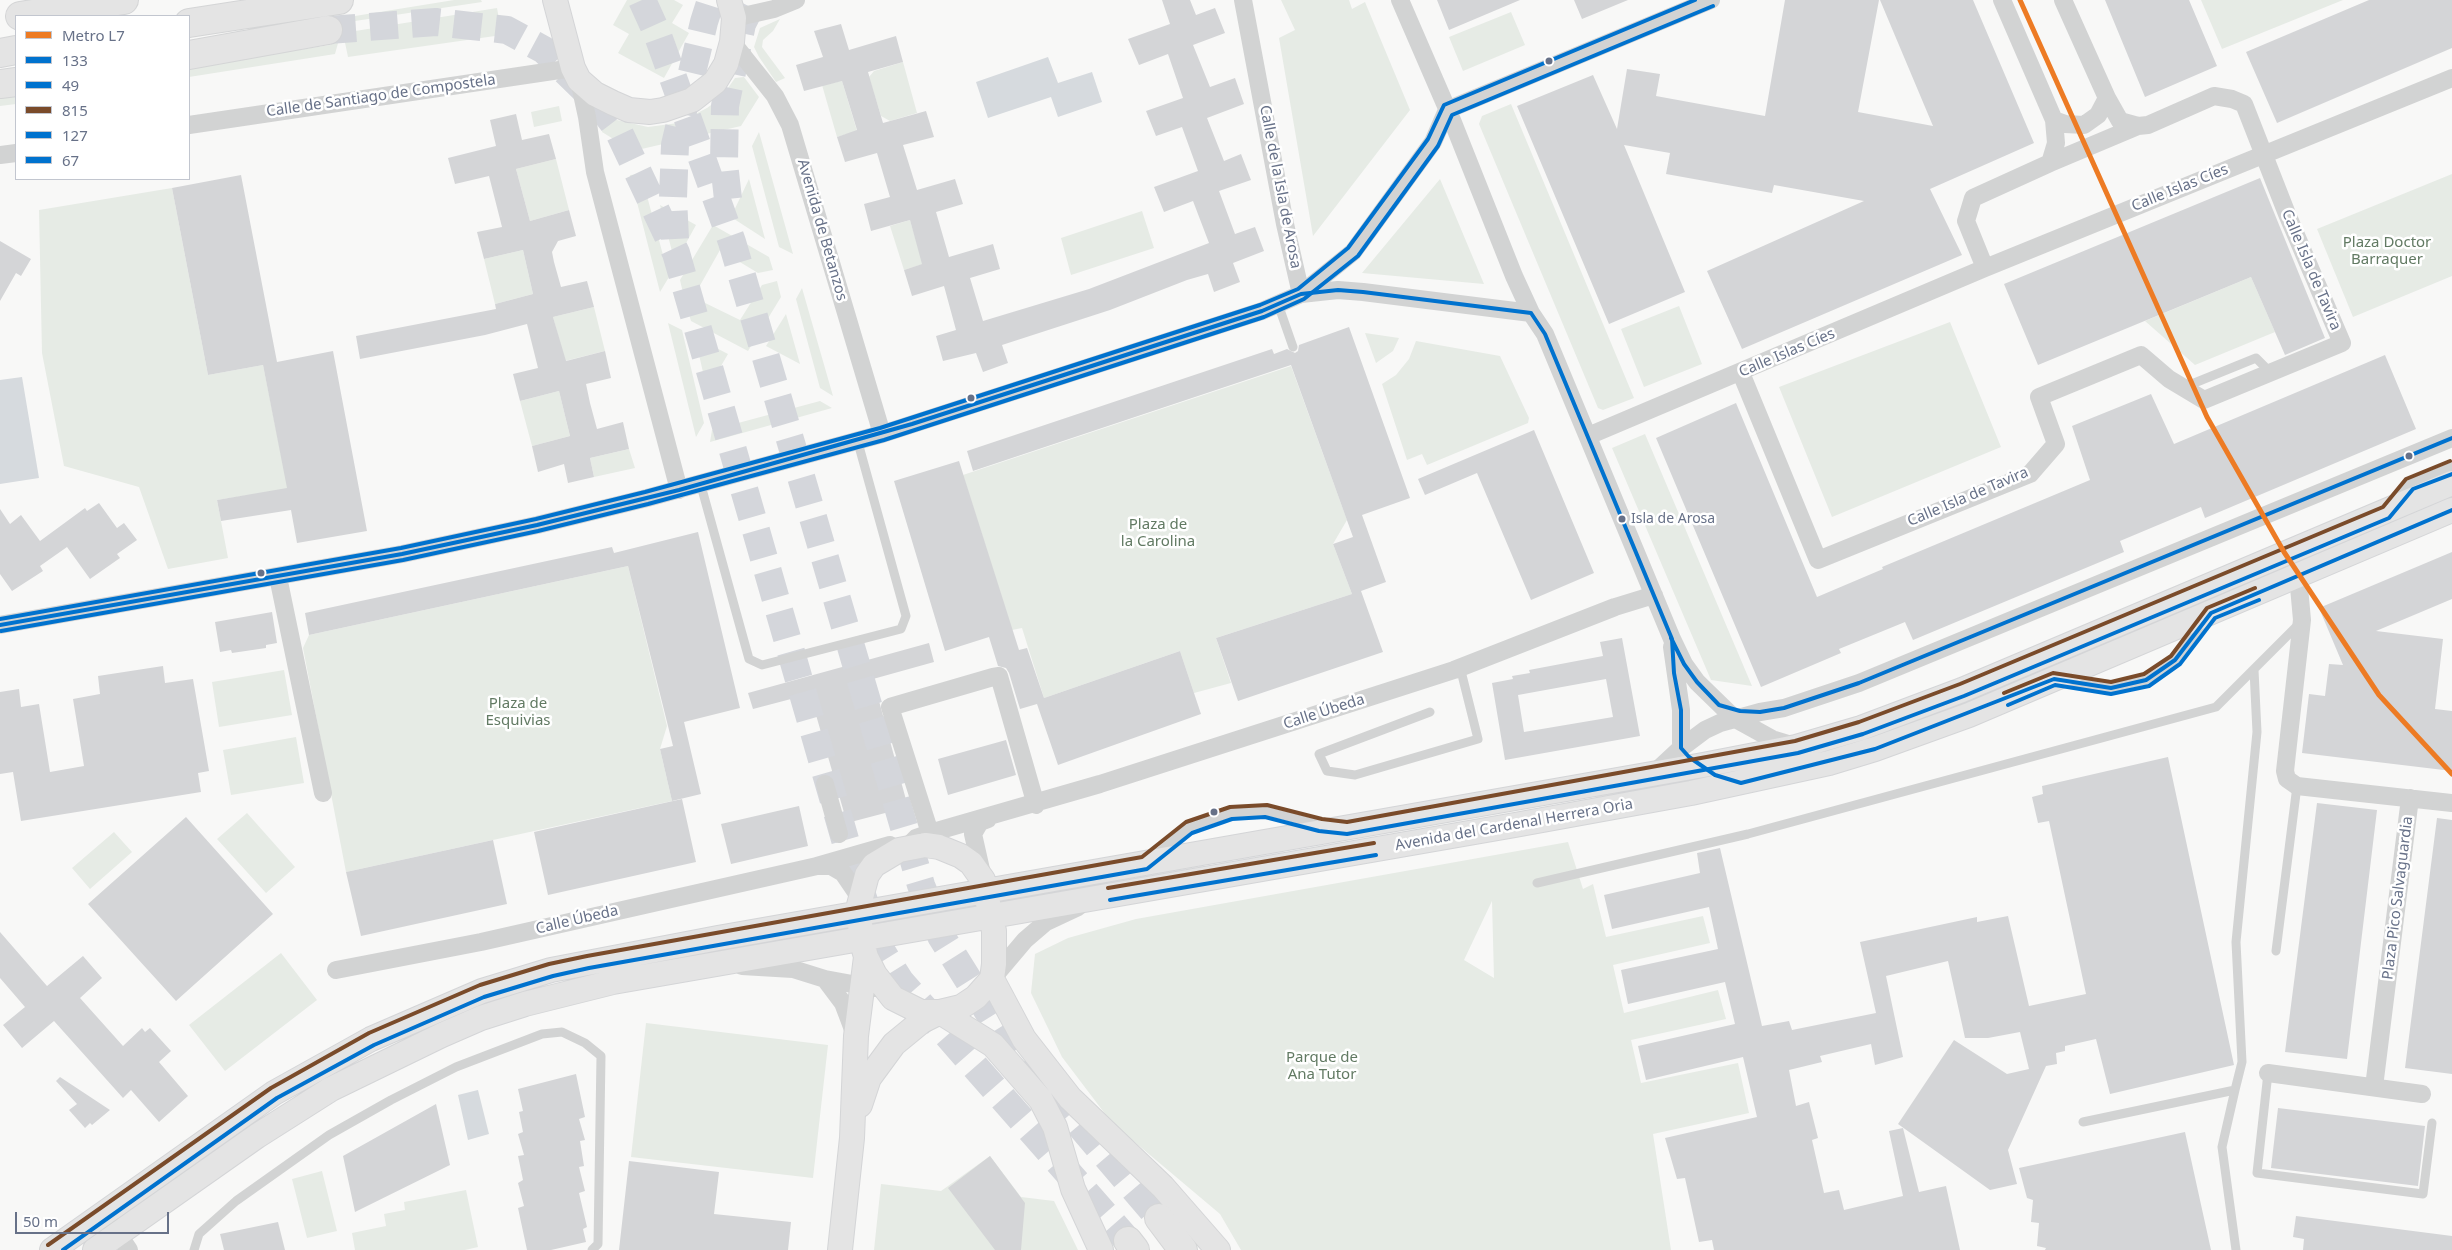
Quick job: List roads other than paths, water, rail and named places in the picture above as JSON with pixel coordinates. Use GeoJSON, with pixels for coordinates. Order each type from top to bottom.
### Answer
{"type":"FeatureCollection","features":[{"type":"Feature","properties":{"kind":"highway"},"geometry":{"type":"LineString","coordinates":[[26,15],[124,0]]}},
{"type":"Feature","properties":{"kind":"highway"},"geometry":{"type":"LineString","coordinates":[[190,24],[339,0]]}},
{"type":"Feature","properties":{"kind":"highway"},"geometry":{"type":"LineString","coordinates":[[0,19],[15,17]]}},
{"type":"Feature","properties":{"kind":"highway"},"geometry":{"type":"LineString","coordinates":[[190,55],[328,30]]}},
{"type":"Feature","properties":{"kind":"highway"},"geometry":{"type":"LineString","coordinates":[[0,53],[15,50]]}},
{"type":"Feature","properties":{"kind":"highway"},"geometry":{"type":"LineString","coordinates":[[0,84],[15,82]]}},
{"type":"Feature","properties":{"kind":"highway"},"geometry":{"type":"LineString","coordinates":[[1159,1218],[1183,1250]]}},
{"type":"Feature","properties":{"kind":"main road"},"geometry":{"type":"LineString","coordinates":[[555,0],[576,74],[595,94],[629,110],[663,110],[692,100],[715,82],[726,64],[732,42],[732,9]]}},
{"type":"Feature","properties":{"kind":"main road","name":"Avenida del Cardenal Herrera Oria"},"geometry":{"type":"LineString","coordinates":[[52,1250],[239,1116],[310,1072],[403,1024],[482,990],[551,970],[859,906],[1145,863],[1796,747],[1861,728],[1962,690],[2452,483]]}},
{"type":"Feature","properties":{"kind":"main road","name":"Avenida del Cardenal Herrera Oria"},"geometry":{"type":"LineString","coordinates":[[95,1250],[124,1242],[294,1111],[379,1064],[442,1034],[481,1018],[525,1004],[613,982],[689,969],[863,948],[991,915],[1515,825],[1741,783],[1876,750],[2054,679],[2452,510]]}},
{"type":"Feature","properties":{"kind":"main road"},"geometry":{"type":"LineString","coordinates":[[840,1250],[852,1138],[856,1036],[873,988],[863,948],[859,906],[867,875],[874,866],[903,849],[939,846],[971,863],[985,886],[995,948],[992,979],[1024,1039],[1070,1098],[1163,1187],[1218,1250]]}},
{"type":"Feature","properties":{"kind":"main road","name":"Avenida del Cardenal Herrera Oria"},"geometry":{"type":"LineString","coordinates":[[873,988],[921,1012],[940,1012],[961,1007],[976,998],[992,979]]}},
{"type":"Feature","properties":{"kind":"main road"},"geometry":{"type":"LineString","coordinates":[[852,1138],[861,1100],[869,1078],[879,1061],[909,1031],[922,1021],[940,1012],[993,1045],[1041,1100],[1054,1127],[1073,1189],[1101,1250]]}},
{"type":"Feature","properties":{"kind":"street"},"geometry":{"type":"LineString","coordinates":[[732,9],[774,10],[796,0]]}},
{"type":"Feature","properties":{"kind":"street","name":"Calle de la Isla de Arosa"},"geometry":{"type":"LineString","coordinates":[[1243,0],[1285,224],[1301,294]]}},
{"type":"Feature","properties":{"kind":"street"},"geometry":{"type":"LineString","coordinates":[[1400,0],[1531,313],[1544,334],[1588,436],[1672,640],[1697,682],[1718,705],[1734,718],[1772,739],[1796,747]]}},
{"type":"Feature","properties":{"kind":"street"},"geometry":{"type":"LineString","coordinates":[[0,625],[278,577],[528,527],[679,490],[700,482],[882,434],[1278,304],[1301,294],[1353,252],[1433,142],[1447,110],[1711,0]]}},
{"type":"Feature","properties":{"kind":"street"},"geometry":{"type":"LineString","coordinates":[[2002,0],[2054,120],[2056,142],[2050,163]]}},
{"type":"Feature","properties":{"kind":"street"},"geometry":{"type":"LineString","coordinates":[[2063,0],[2107,98],[2120,121],[2138,126]]}},
{"type":"Feature","properties":{"kind":"street","name":"Avenida de Betanzos"},"geometry":{"type":"LineString","coordinates":[[732,42],[775,96],[790,125],[882,434]]}},
{"type":"Feature","properties":{"kind":"street","name":"Calle de Santiago de Compostela"},"geometry":{"type":"LineString","coordinates":[[190,125],[576,74]]}},
{"type":"Feature","properties":{"kind":"street"},"geometry":{"type":"LineString","coordinates":[[576,74],[588,117],[594,172],[679,490]]}},
{"type":"Feature","properties":{"kind":"street","name":"Calle Islas Cíes"},"geometry":{"type":"LineString","coordinates":[[1588,436],[1985,268],[2452,78]]}},
{"type":"Feature","properties":{"kind":"street"},"geometry":{"type":"LineString","coordinates":[[1985,268],[1966,221],[1972,198],[2138,126],[2148,125],[2214,96],[2232,99],[2244,104],[2264,154]]}},
{"type":"Feature","properties":{"kind":"street"},"geometry":{"type":"LineString","coordinates":[[2054,120],[2065,124],[2084,125],[2098,115],[2107,98]]}},
{"type":"Feature","properties":{"kind":"street"},"geometry":{"type":"LineString","coordinates":[[0,155],[15,153]]}},
{"type":"Feature","properties":{"kind":"street","name":"Calle Isla de Tavira"},"geometry":{"type":"LineString","coordinates":[[1741,372],[1818,560],[2030,474],[2056,444],[2039,397],[2141,355],[2182,388],[2204,400],[2342,343],[2287,214],[2264,154]]}},
{"type":"Feature","properties":{"kind":"street"},"geometry":{"type":"LineString","coordinates":[[1301,294],[1338,290],[1363,292],[1531,313]]}},
{"type":"Feature","properties":{"kind":"street"},"geometry":{"type":"LineString","coordinates":[[1653,774],[1681,748],[1705,730],[1734,718],[1793,705],[1859,682],[2452,438]]}},
{"type":"Feature","properties":{"kind":"street"},"geometry":{"type":"LineString","coordinates":[[2297,786],[2287,779],[2284,771],[2302,620],[2298,576]]}},
{"type":"Feature","properties":{"kind":"street"},"geometry":{"type":"LineString","coordinates":[[278,577],[323,792]]}},
{"type":"Feature","properties":{"kind":"street","name":"Calle Úbeda"},"geometry":{"type":"LineString","coordinates":[[336,970],[481,942],[817,866],[890,845],[903,849],[916,838],[930,833],[1036,804],[1460,667],[1615,607],[1654,595]]}},
{"type":"Feature","properties":{"kind":"street"},"geometry":{"type":"LineString","coordinates":[[1672,640],[1674,673],[1681,710],[1681,748],[1689,757],[1715,775],[1741,783]]}},
{"type":"Feature","properties":{"kind":"street"},"geometry":{"type":"LineString","coordinates":[[930,833],[890,708],[994,677],[998,676],[1036,804]]}},
{"type":"Feature","properties":{"kind":"street"},"geometry":{"type":"LineString","coordinates":[[1718,705],[1740,711],[1760,712]]}},
{"type":"Feature","properties":{"kind":"street"},"geometry":{"type":"LineString","coordinates":[[825,784],[839,834]]}},
{"type":"Feature","properties":{"kind":"street","name":"Plaza Pico Salvaguardia"},"geometry":{"type":"LineString","coordinates":[[2297,786],[2410,798],[2374,1088]]}},
{"type":"Feature","properties":{"kind":"street"},"geometry":{"type":"LineString","coordinates":[[2410,798],[2452,804]]}},
{"type":"Feature","properties":{"kind":"street","name":"Calle Úbeda"},"geometry":{"type":"LineString","coordinates":[[985,886],[973,834],[980,822],[990,817]]}},
{"type":"Feature","properties":{"kind":"street","name":"Calle Úbeda"},"geometry":{"type":"LineString","coordinates":[[817,866],[831,866],[843,873],[859,906]]}},
{"type":"Feature","properties":{"kind":"street","name":"Avenida del Cardenal Herrera Oria"},"geometry":{"type":"LineString","coordinates":[[992,979],[1025,940],[1046,922],[1108,894]]}},
{"type":"Feature","properties":{"kind":"street","name":"Avenida del Cardenal Herrera Oria"},"geometry":{"type":"LineString","coordinates":[[689,969],[746,966],[793,969],[873,988]]}},
{"type":"Feature","properties":{"kind":"street"},"geometry":{"type":"LineString","coordinates":[[825,978],[844,1003],[856,1036]]}},
{"type":"Feature","properties":{"kind":"street"},"geometry":{"type":"LineString","coordinates":[[2268,1073],[2422,1094]]}},
{"type":"Feature","properties":{"kind":"street"},"geometry":{"type":"LineString","coordinates":[[104,1213],[124,1242]]}},
{"type":"Feature","properties":{"kind":"lane"},"geometry":{"type":"LineString","coordinates":[[1278,304],[1293,347]]}},
{"type":"Feature","properties":{"kind":"lane"},"geometry":{"type":"LineString","coordinates":[[700,482],[749,659],[762,666],[901,628],[906,616],[857,440]]}},
{"type":"Feature","properties":{"kind":"lane"},"geometry":{"type":"LineString","coordinates":[[2387,512],[2409,484],[2452,467]]}},
{"type":"Feature","properties":{"kind":"lane"},"geometry":{"type":"LineString","coordinates":[[2054,679],[2111,688],[2146,680],[2162,671],[2175,660],[2211,613]]}},
{"type":"Feature","properties":{"kind":"lane"},"geometry":{"type":"LineString","coordinates":[[1537,883],[1748,834],[2216,707],[2302,620]]}},
{"type":"Feature","properties":{"kind":"lane"},"geometry":{"type":"LineString","coordinates":[[1430,712],[1319,754],[1327,770],[1355,775],[1478,739],[1460,667]]}},
{"type":"Feature","properties":{"kind":"lane"},"geometry":{"type":"LineString","coordinates":[[2236,1250],[2222,1147],[2242,1062],[2236,942],[2257,732],[2254,670]]}},
{"type":"Feature","properties":{"kind":"lane"},"geometry":{"type":"LineString","coordinates":[[2276,951],[2297,786]]}},
{"type":"Feature","properties":{"kind":"lane","name":"Avenida del Cardenal Herrera Oria"},"geometry":{"type":"LineString","coordinates":[[1145,863],[1189,828],[1214,817],[1231,813],[1266,811],[1321,825],[1347,828]]}},
{"type":"Feature","properties":{"kind":"lane"},"geometry":{"type":"LineString","coordinates":[[194,1250],[199,1234],[236,1201],[329,1135],[390,1100],[456,1067],[542,1034],[562,1032],[585,1043],[601,1056],[598,1244],[592,1250]]}},
{"type":"Feature","properties":{"kind":"lane"},"geometry":{"type":"LineString","coordinates":[[2268,1073],[2257,1173],[2423,1194],[2432,1123]]}},
{"type":"Feature","properties":{"kind":"lane"},"geometry":{"type":"LineString","coordinates":[[2083,1122],[2235,1090]]}},
{"type":"Feature","properties":{"kind":"tunnel"},"geometry":{"type":"LineString","coordinates":[[642,0],[657,33],[732,242],[921,885],[941,936],[1002,1034],[1159,1218]]}},
{"type":"Feature","properties":{"kind":"tunnel"},"geometry":{"type":"LineString","coordinates":[[675,239],[673,198],[675,145],[711,0]]}},
{"type":"Feature","properties":{"kind":"tunnel"},"geometry":{"type":"LineString","coordinates":[[728,199],[724,163],[725,106],[742,24],[754,0]]}},
{"type":"Feature","properties":{"kind":"tunnel"},"geometry":{"type":"LineString","coordinates":[[328,30],[436,22],[507,30],[544,50],[597,102],[617,128],[676,253],[857,881],[882,952],[900,981],[1128,1241]]}},
{"type":"Feature","properties":{"kind":"metro line","name":"L7"},"geometry":{"type":"LineString","coordinates":[[2020,0],[2207,417],[2284,552],[2379,695],[2452,774]]}},
{"type":"Feature","properties":{"kind":"place","name":"Isla de Arosa"},"geometry":{"type":"Point","coordinates":[1622,519]}},
{"type":"Feature","properties":{"kind":"park label","name":"Plaza Doctor Barraquer"},"geometry":{"type":"Point","coordinates":[2387,252]}},
{"type":"Feature","properties":{"kind":"park label","name":"Plaza de la Carolina"},"geometry":{"type":"Point","coordinates":[1158,534]}},
{"type":"Feature","properties":{"kind":"park label","name":"Plaza de Esquivias"},"geometry":{"type":"Point","coordinates":[518,712]}},
{"type":"Feature","properties":{"kind":"park label","name":"Parque de Ana Tutor"},"geometry":{"type":"Point","coordinates":[1322,1066]}}]}
